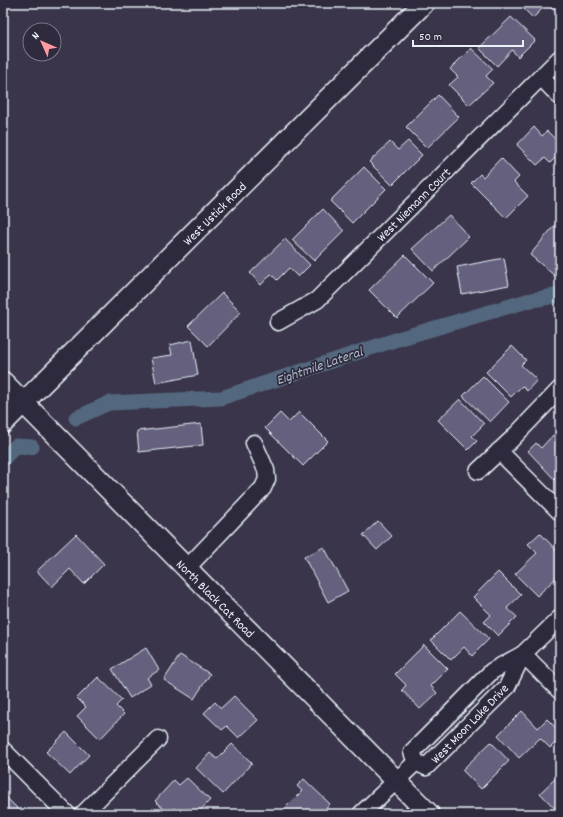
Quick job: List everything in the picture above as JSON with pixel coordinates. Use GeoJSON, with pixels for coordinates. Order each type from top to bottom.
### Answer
{"type":"FeatureCollection","features":[{"type":"Feature","properties":{"kind":"main road","name":"West Ustick Road"},"geometry":{"type":"LineString","coordinates":[[3,423],[424,3]]}},
{"type":"Feature","properties":{"kind":"main road","name":"North Black Cat Road"},"geometry":{"type":"LineString","coordinates":[[3,382],[429,814]]}},
{"type":"Feature","properties":{"kind":"street","name":"West Niemann Court"},"geometry":{"type":"LineString","coordinates":[[278,322],[317,300],[560,58]]}},
{"type":"Feature","properties":{"kind":"street"},"geometry":{"type":"LineString","coordinates":[[541,77],[560,97]]}},
{"type":"Feature","properties":{"kind":"street"},"geometry":{"type":"LineString","coordinates":[[478,471],[560,389]]}},
{"type":"Feature","properties":{"kind":"street"},"geometry":{"type":"LineString","coordinates":[[186,569],[263,488],[267,479],[266,470],[254,443]]}},
{"type":"Feature","properties":{"kind":"street"},"geometry":{"type":"LineString","coordinates":[[499,451],[560,512]]}},
{"type":"Feature","properties":{"kind":"street","name":"West Moon Lake Drive"},"geometry":{"type":"LineString","coordinates":[[524,654],[507,687],[426,767],[416,762],[412,752],[492,671],[524,654],[560,618]]}},
{"type":"Feature","properties":{"kind":"street"},"geometry":{"type":"LineString","coordinates":[[524,654],[560,691]]}},
{"type":"Feature","properties":{"kind":"street"},"geometry":{"type":"LineString","coordinates":[[83,814],[158,739]]}},
{"type":"Feature","properties":{"kind":"street"},"geometry":{"type":"LineString","coordinates":[[3,750],[67,814]]}},
{"type":"Feature","properties":{"kind":"street"},"geometry":{"type":"LineString","coordinates":[[361,814],[416,762]]}},
{"type":"Feature","properties":{"kind":"building"},"geometry":{"type":"Polygon","coordinates":[[[518,3],[560,3],[560,17],[547,4],[533,18],[518,3]]]}},
{"type":"Feature","properties":{"kind":"building"},"geometry":{"type":"Polygon","coordinates":[[[511,17],[535,40],[518,57],[512,50],[497,66],[479,48],[511,17]]]}},
{"type":"Feature","properties":{"kind":"building"},"geometry":{"type":"Polygon","coordinates":[[[471,48],[493,69],[486,76],[493,83],[469,105],[449,85],[458,77],[450,69],[471,48]]]}},
{"type":"Feature","properties":{"kind":"building"},"geometry":{"type":"Polygon","coordinates":[[[438,95],[459,117],[427,148],[406,127],[438,95]]]}},
{"type":"Feature","properties":{"kind":"building"},"geometry":{"type":"Polygon","coordinates":[[[534,127],[542,136],[547,131],[560,144],[560,153],[550,163],[545,158],[537,165],[517,145],[534,127]]]}},
{"type":"Feature","properties":{"kind":"building"},"geometry":{"type":"Polygon","coordinates":[[[408,141],[422,155],[392,185],[369,162],[390,142],[398,150],[408,141]]]}},
{"type":"Feature","properties":{"kind":"building"},"geometry":{"type":"Polygon","coordinates":[[[501,158],[519,177],[514,182],[528,196],[506,218],[471,183],[480,174],[483,177],[501,158]]]}},
{"type":"Feature","properties":{"kind":"building"},"geometry":{"type":"Polygon","coordinates":[[[364,167],[386,189],[352,223],[330,201],[364,167]]]}},
{"type":"Feature","properties":{"kind":"building"},"geometry":{"type":"Polygon","coordinates":[[[323,209],[344,231],[314,261],[292,240],[323,209]]]}},
{"type":"Feature","properties":{"kind":"building"},"geometry":{"type":"Polygon","coordinates":[[[449,215],[469,237],[433,271],[412,249],[449,215]]]}},
{"type":"Feature","properties":{"kind":"building"},"geometry":{"type":"Polygon","coordinates":[[[558,221],[560,223],[560,270],[555,276],[530,255],[558,221]]]}},
{"type":"Feature","properties":{"kind":"building"},"geometry":{"type":"Polygon","coordinates":[[[285,239],[310,265],[298,277],[289,268],[277,280],[271,274],[261,285],[250,273],[285,239]]]}},
{"type":"Feature","properties":{"kind":"building"},"geometry":{"type":"Polygon","coordinates":[[[405,255],[433,283],[397,318],[369,290],[405,255]]]}},
{"type":"Feature","properties":{"kind":"building"},"geometry":{"type":"Polygon","coordinates":[[[504,258],[509,285],[462,294],[457,267],[504,258]]]}},
{"type":"Feature","properties":{"kind":"building"},"geometry":{"type":"Polygon","coordinates":[[[222,293],[241,312],[208,346],[188,326],[222,293]]]}},
{"type":"Feature","properties":{"kind":"building"},"geometry":{"type":"Polygon","coordinates":[[[192,340],[198,375],[156,383],[151,358],[172,355],[170,345],[192,340]]]}},
{"type":"Feature","properties":{"kind":"building"},"geometry":{"type":"Polygon","coordinates":[[[512,346],[526,360],[521,365],[537,380],[527,391],[522,386],[511,397],[486,372],[512,346]]]}},
{"type":"Feature","properties":{"kind":"building"},"geometry":{"type":"Polygon","coordinates":[[[483,376],[509,402],[490,422],[463,396],[483,376]]]}},
{"type":"Feature","properties":{"kind":"building"},"geometry":{"type":"Polygon","coordinates":[[[460,399],[484,424],[472,436],[477,441],[468,450],[438,420],[460,399]]]}},
{"type":"Feature","properties":{"kind":"building"},"geometry":{"type":"Polygon","coordinates":[[[299,412],[328,441],[303,466],[265,428],[280,413],[289,422],[299,412]]]}},
{"type":"Feature","properties":{"kind":"building"},"geometry":{"type":"Polygon","coordinates":[[[201,424],[203,445],[139,452],[137,431],[201,424]]]}},
{"type":"Feature","properties":{"kind":"building"},"geometry":{"type":"Polygon","coordinates":[[[553,435],[560,443],[560,477],[556,481],[528,451],[536,443],[541,448],[553,435]]]}},
{"type":"Feature","properties":{"kind":"building"},"geometry":{"type":"Polygon","coordinates":[[[378,521],[392,536],[377,550],[363,535],[378,521]]]}},
{"type":"Feature","properties":{"kind":"building"},"geometry":{"type":"Polygon","coordinates":[[[540,533],[560,554],[560,574],[537,596],[515,574],[537,553],[528,544],[540,533]]]}},
{"type":"Feature","properties":{"kind":"building"},"geometry":{"type":"Polygon","coordinates":[[[76,534],[104,564],[84,584],[70,569],[52,587],[37,571],[76,534]]]}},
{"type":"Feature","properties":{"kind":"building"},"geometry":{"type":"Polygon","coordinates":[[[324,547],[348,591],[328,602],[304,557],[324,547]]]}},
{"type":"Feature","properties":{"kind":"building"},"geometry":{"type":"Polygon","coordinates":[[[498,572],[521,595],[507,608],[517,617],[498,636],[484,622],[491,615],[473,597],[498,572]]]}},
{"type":"Feature","properties":{"kind":"building"},"geometry":{"type":"Polygon","coordinates":[[[460,611],[489,639],[472,656],[464,647],[451,660],[431,640],[460,611]]]}},
{"type":"Feature","properties":{"kind":"building"},"geometry":{"type":"Polygon","coordinates":[[[424,645],[448,669],[431,686],[437,693],[420,709],[402,690],[406,685],[395,674],[424,645]]]}},
{"type":"Feature","properties":{"kind":"building"},"geometry":{"type":"Polygon","coordinates":[[[146,648],[159,670],[147,678],[151,684],[130,698],[112,669],[146,648]]]}},
{"type":"Feature","properties":{"kind":"building"},"geometry":{"type":"Polygon","coordinates":[[[180,655],[210,674],[194,699],[164,680],[180,655]]]}},
{"type":"Feature","properties":{"kind":"building"},"geometry":{"type":"Polygon","coordinates":[[[98,677],[122,700],[116,706],[124,714],[100,739],[77,716],[86,707],[77,698],[98,677]]]}},
{"type":"Feature","properties":{"kind":"building"},"geometry":{"type":"Polygon","coordinates":[[[234,696],[258,720],[239,738],[227,726],[222,730],[204,713],[215,702],[221,708],[234,696]]]}},
{"type":"Feature","properties":{"kind":"building"},"geometry":{"type":"Polygon","coordinates":[[[522,711],[538,728],[547,719],[560,732],[560,738],[550,748],[540,738],[519,758],[498,735],[522,711]]]}},
{"type":"Feature","properties":{"kind":"building"},"geometry":{"type":"Polygon","coordinates":[[[66,732],[89,755],[70,775],[46,752],[66,732]]]}},
{"type":"Feature","properties":{"kind":"building"},"geometry":{"type":"Polygon","coordinates":[[[491,742],[509,761],[481,789],[462,770],[491,742]]]}},
{"type":"Feature","properties":{"kind":"building"},"geometry":{"type":"Polygon","coordinates":[[[232,744],[252,763],[223,794],[196,768],[210,753],[217,759],[232,744]]]}},
{"type":"Feature","properties":{"kind":"building"},"geometry":{"type":"Polygon","coordinates":[[[560,774],[560,814],[540,793],[560,774]]]}},
{"type":"Feature","properties":{"kind":"building"},"geometry":{"type":"Polygon","coordinates":[[[187,778],[210,800],[197,814],[191,814],[189,812],[187,814],[180,814],[174,808],[169,814],[155,801],[174,780],[179,785],[187,778]]]}},
{"type":"Feature","properties":{"kind":"building"},"geometry":{"type":"Polygon","coordinates":[[[304,779],[330,804],[321,814],[289,814],[284,809],[302,791],[297,786],[304,779]]]}},
{"type":"Feature","properties":{"kind":"building"},"geometry":{"type":"Polygon","coordinates":[[[3,794],[23,814],[3,814],[3,794]]]}},
{"type":"Feature","properties":{"kind":"waterway","name":"Eightmile Lateral"},"geometry":{"type":"LineString","coordinates":[[76,418],[109,403],[221,398],[398,339],[527,301],[560,295]]}},
{"type":"Feature","properties":{"kind":"waterway","name":"Eightmile Lateral"},"geometry":{"type":"LineString","coordinates":[[3,459],[16,446],[32,447]]}}]}
